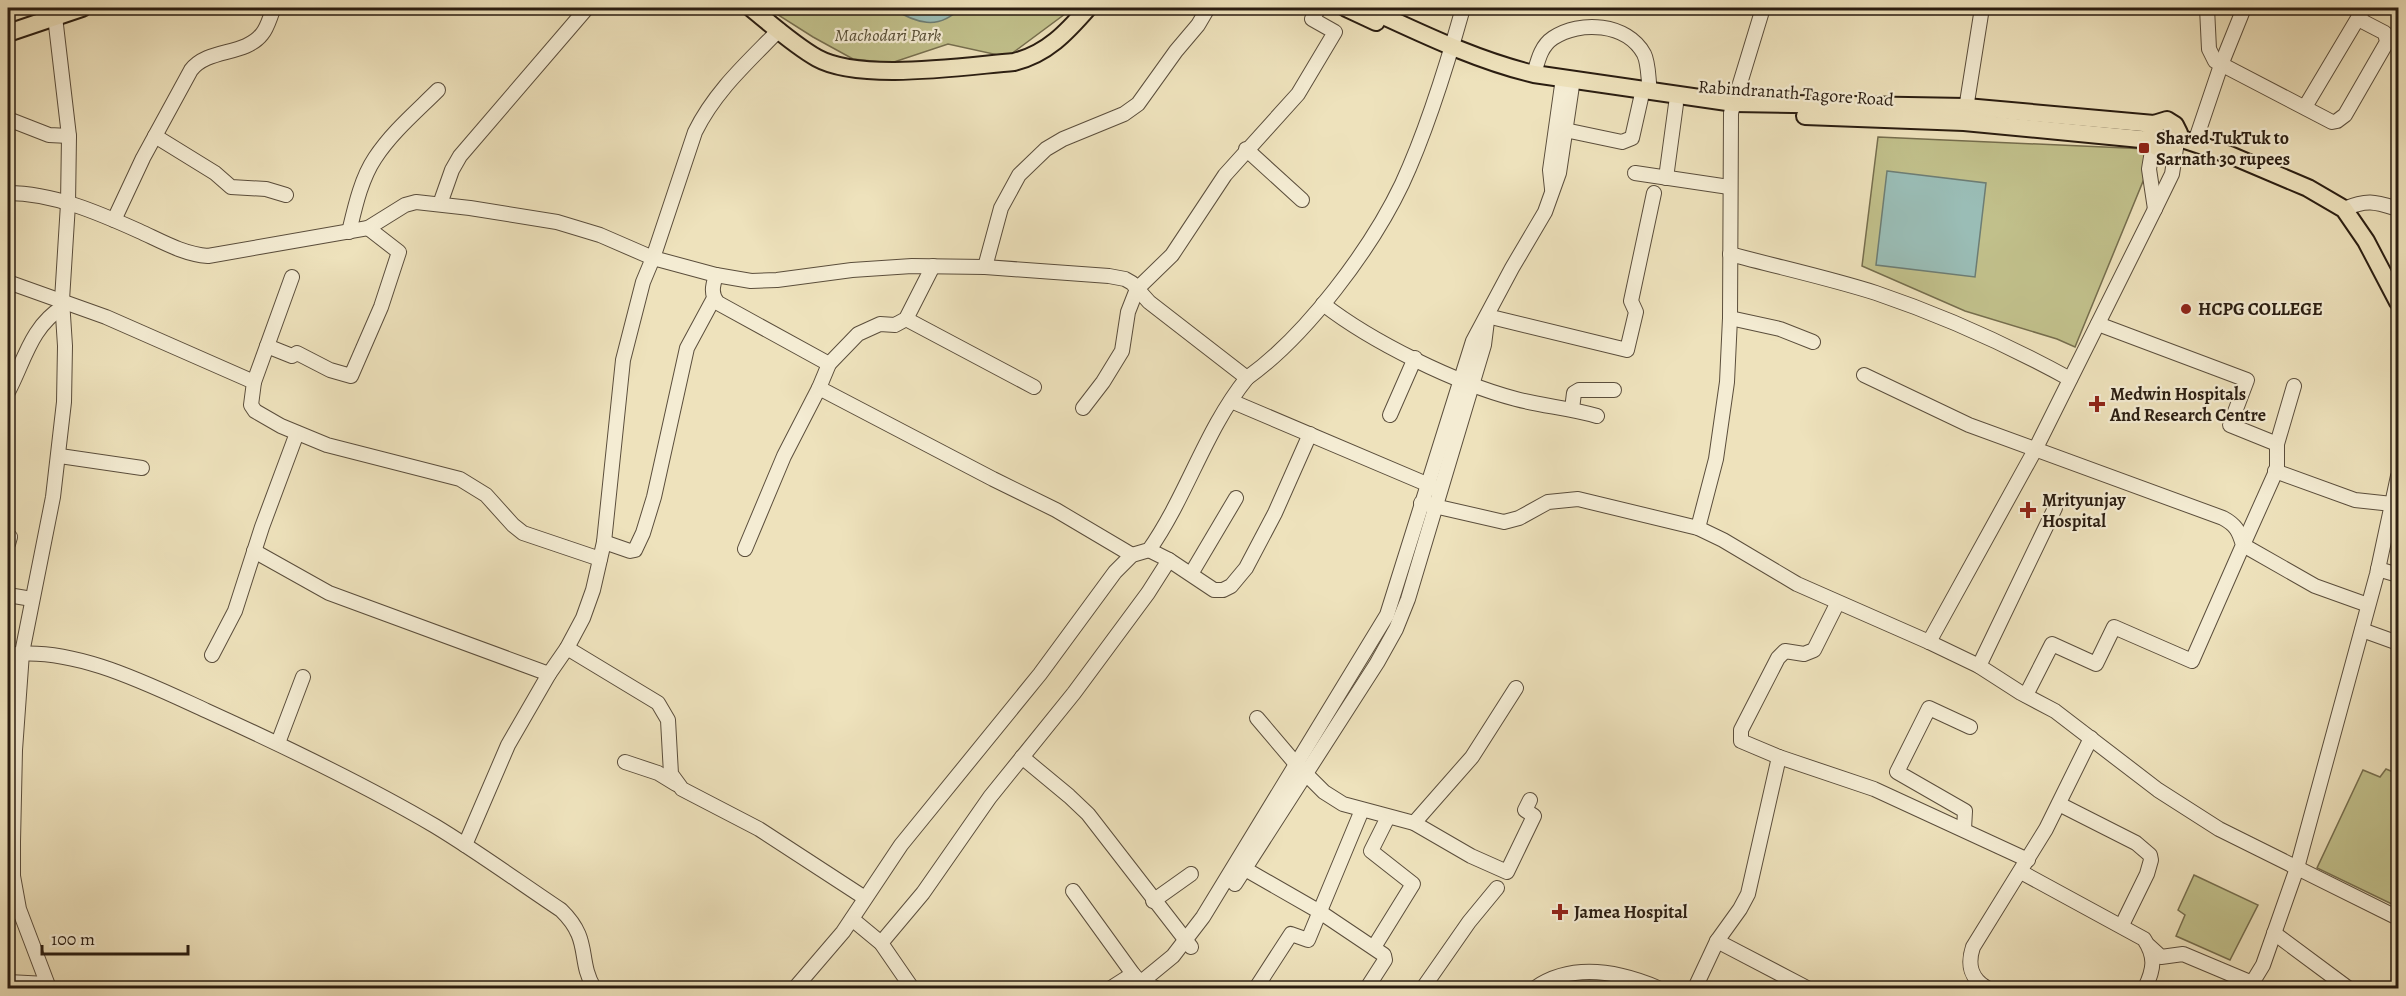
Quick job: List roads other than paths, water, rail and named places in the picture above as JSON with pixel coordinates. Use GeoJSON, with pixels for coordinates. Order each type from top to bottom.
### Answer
{"type":"FeatureCollection","features":[{"type":"Feature","properties":{"kind":"main road"},"geometry":{"type":"LineString","coordinates":[[8,33],[55,12],[82,8]]}},
{"type":"Feature","properties":{"kind":"main road"},"geometry":{"type":"LineString","coordinates":[[751,8],[816,58],[841,67],[883,71],[1014,62],[1028,58],[1054,43],[1088,8]]}},
{"type":"Feature","properties":{"kind":"main road","name":"Rabindranath Tagore Road"},"geometry":{"type":"LineString","coordinates":[[1346,8],[1451,51],[1567,83]]}},
{"type":"Feature","properties":{"kind":"main road","name":"Rabindranath Tagore Road"},"geometry":{"type":"LineString","coordinates":[[1366,8],[1490,71],[1732,108]]}},
{"type":"Feature","properties":{"kind":"main road","name":"Rabindranath Tagore Road"},"geometry":{"type":"LineString","coordinates":[[1646,94],[1676,104],[1732,108],[1965,115],[2153,136],[2166,149],[2185,137],[2167,120],[2153,136]]}},
{"type":"Feature","properties":{"kind":"main road"},"geometry":{"type":"LineString","coordinates":[[2185,137],[2348,207],[2373,236],[2398,286]]}},
{"type":"Feature","properties":{"kind":"main road"},"geometry":{"type":"LineString","coordinates":[[2348,207],[2398,302]]}},
{"type":"Feature","properties":{"kind":"street"},"geometry":{"type":"LineString","coordinates":[[114,219],[155,136],[196,64],[257,39],[265,29],[274,8]]}},
{"type":"Feature","properties":{"kind":"street"},"geometry":{"type":"LineString","coordinates":[[440,204],[460,156],[587,8]]}},
{"type":"Feature","properties":{"kind":"street"},"geometry":{"type":"LineString","coordinates":[[985,267],[1001,208],[1019,175],[1046,149],[1063,139],[1124,114],[1138,104],[1198,25],[1208,8]]}},
{"type":"Feature","properties":{"kind":"street"},"geometry":{"type":"LineString","coordinates":[[1083,408],[1103,382],[1122,351],[1129,305],[1137,289],[1172,255],[1212,193],[1246,149],[1298,94],[1335,32],[1312,19],[1319,8]]}},
{"type":"Feature","properties":{"kind":"street"},"geometry":{"type":"LineString","coordinates":[[795,988],[852,919],[901,846],[1041,674],[1115,572],[1132,555],[1149,550],[1181,498],[1204,446],[1247,378],[1281,351],[1323,304],[1371,236],[1395,196],[1451,51],[1463,8]]}},
{"type":"Feature","properties":{"kind":"street"},"geometry":{"type":"LineString","coordinates":[[1698,528],[1721,435],[1727,382],[1730,318],[1729,187],[1732,108],[1763,8]]}},
{"type":"Feature","properties":{"kind":"street"},"geometry":{"type":"LineString","coordinates":[[1965,115],[1982,8]]}},
{"type":"Feature","properties":{"kind":"street"},"geometry":{"type":"LineString","coordinates":[[2207,8],[2211,56],[2221,65],[2332,122],[2337,122],[2345,115],[2388,37],[2385,33],[2361,14],[2305,107]]}},
{"type":"Feature","properties":{"kind":"street"},"geometry":{"type":"LineString","coordinates":[[1929,642],[2035,450],[2098,324],[2172,174],[2185,137],[2221,65],[2244,8]]}},
{"type":"Feature","properties":{"kind":"street"},"geometry":{"type":"LineString","coordinates":[[8,982],[48,986],[19,909],[13,876],[15,750],[22,653],[60,456],[65,375],[62,304],[68,204],[69,136],[55,12]]}},
{"type":"Feature","properties":{"kind":"street"},"geometry":{"type":"LineString","coordinates":[[1534,74],[1540,52],[1553,38],[1579,28],[1599,26],[1614,29],[1634,43],[1644,55],[1646,94],[1632,138],[1622,142],[1565,130]]}},
{"type":"Feature","properties":{"kind":"street"},"geometry":{"type":"LineString","coordinates":[[465,845],[508,745],[549,674],[567,648],[590,599],[603,542],[623,360],[640,292],[687,154],[703,115],[718,93],[779,30]]}},
{"type":"Feature","properties":{"kind":"street"},"geometry":{"type":"LineString","coordinates":[[1188,945],[1232,872],[1392,637],[1408,599],[1435,507],[1434,488],[1466,383],[1473,341],[1545,212],[1559,173],[1565,130],[1567,83]]}},
{"type":"Feature","properties":{"kind":"street"},"geometry":{"type":"LineString","coordinates":[[1552,191],[1550,170],[1567,83]]}},
{"type":"Feature","properties":{"kind":"street"},"geometry":{"type":"LineString","coordinates":[[349,232],[357,200],[374,159],[388,141],[438,90]]}},
{"type":"Feature","properties":{"kind":"street"},"geometry":{"type":"LineString","coordinates":[[1666,178],[1676,104]]}},
{"type":"Feature","properties":{"kind":"street"},"geometry":{"type":"LineString","coordinates":[[8,119],[49,135],[69,136]]}},
{"type":"Feature","properties":{"kind":"street"},"geometry":{"type":"LineString","coordinates":[[155,136],[215,173],[231,187],[266,189],[286,195]]}},
{"type":"Feature","properties":{"kind":"street"},"geometry":{"type":"LineString","coordinates":[[2153,136],[2149,169],[2155,209]]}},
{"type":"Feature","properties":{"kind":"street"},"geometry":{"type":"LineString","coordinates":[[1246,149],[1302,200]]}},
{"type":"Feature","properties":{"kind":"street"},"geometry":{"type":"LineString","coordinates":[[1635,173],[1729,187]]}},
{"type":"Feature","properties":{"kind":"street"},"geometry":{"type":"LineString","coordinates":[[8,193],[24,194],[68,204],[114,219],[180,250],[208,256],[368,228],[405,205],[416,202],[557,222],[600,235],[653,258],[716,275],[751,281],[777,280],[861,269],[933,266],[985,267],[1108,276],[1125,279],[1149,302],[1247,378]]}},
{"type":"Feature","properties":{"kind":"street"},"geometry":{"type":"LineString","coordinates":[[1487,316],[1627,350],[1636,312],[1631,301],[1654,193]]}},
{"type":"Feature","properties":{"kind":"street"},"geometry":{"type":"LineString","coordinates":[[2348,207],[2361,202],[2373,201],[2398,209]]}},
{"type":"Feature","properties":{"kind":"street"},"geometry":{"type":"LineString","coordinates":[[267,346],[292,356],[297,353],[330,370],[351,376],[381,308],[399,252],[368,228]]}},
{"type":"Feature","properties":{"kind":"street"},"geometry":{"type":"LineString","coordinates":[[1730,254],[1852,286],[1895,300],[1994,340],[2070,379]]}},
{"type":"Feature","properties":{"kind":"street"},"geometry":{"type":"LineString","coordinates":[[745,549],[780,464],[829,364],[858,334],[880,324],[896,326],[906,319],[933,266]]}},
{"type":"Feature","properties":{"kind":"street"},"geometry":{"type":"LineString","coordinates":[[603,542],[630,551],[634,550],[643,533],[654,497],[682,363],[691,339],[714,298],[712,288],[716,275]]}},
{"type":"Feature","properties":{"kind":"street"},"geometry":{"type":"LineString","coordinates":[[292,277],[254,382],[251,400],[255,411],[297,433],[379,460],[460,479],[486,495],[523,533],[600,559]]}},
{"type":"Feature","properties":{"kind":"street"},"geometry":{"type":"LineString","coordinates":[[8,282],[62,304],[106,317],[254,382]]}},
{"type":"Feature","properties":{"kind":"street"},"geometry":{"type":"LineString","coordinates":[[714,298],[727,308],[829,364]]}},
{"type":"Feature","properties":{"kind":"street"},"geometry":{"type":"LineString","coordinates":[[8,392],[37,330],[62,304]]}},
{"type":"Feature","properties":{"kind":"street"},"geometry":{"type":"LineString","coordinates":[[1323,304],[1351,325],[1466,383],[1516,400],[1572,409],[1597,416]]}},
{"type":"Feature","properties":{"kind":"street"},"geometry":{"type":"LineString","coordinates":[[1730,318],[1780,329],[1813,342]]}},
{"type":"Feature","properties":{"kind":"street"},"geometry":{"type":"LineString","coordinates":[[906,319],[1034,387]]}},
{"type":"Feature","properties":{"kind":"street"},"geometry":{"type":"LineString","coordinates":[[2098,324],[2247,380],[2230,425],[2277,444]]}},
{"type":"Feature","properties":{"kind":"street"},"geometry":{"type":"LineString","coordinates":[[1390,415],[1415,358]]}},
{"type":"Feature","properties":{"kind":"street"},"geometry":{"type":"LineString","coordinates":[[1864,375],[1969,425],[2223,518],[2235,525],[2243,545],[2315,586],[2368,605]]}},
{"type":"Feature","properties":{"kind":"street"},"geometry":{"type":"LineString","coordinates":[[2026,695],[2052,644],[2096,664],[2114,627],[2192,661],[2275,471],[2277,444],[2294,386]]}},
{"type":"Feature","properties":{"kind":"street"},"geometry":{"type":"LineString","coordinates":[[819,388],[1056,510],[1132,555]]}},
{"type":"Feature","properties":{"kind":"street"},"geometry":{"type":"LineString","coordinates":[[1572,409],[1574,393],[1579,390],[1614,390]]}},
{"type":"Feature","properties":{"kind":"street"},"geometry":{"type":"LineString","coordinates":[[1231,401],[1434,488]]}},
{"type":"Feature","properties":{"kind":"street"},"geometry":{"type":"LineString","coordinates":[[212,656],[235,611],[297,433]]}},
{"type":"Feature","properties":{"kind":"street"},"geometry":{"type":"LineString","coordinates":[[1149,550],[1214,590],[1223,590],[1237,580],[1275,513],[1310,434]]}},
{"type":"Feature","properties":{"kind":"street"},"geometry":{"type":"LineString","coordinates":[[60,456],[142,468]]}},
{"type":"Feature","properties":{"kind":"street"},"geometry":{"type":"LineString","coordinates":[[2275,471],[2355,500],[2392,504]]}},
{"type":"Feature","properties":{"kind":"street"},"geometry":{"type":"LineString","coordinates":[[1838,604],[1814,650],[1804,654],[1785,651],[1778,658],[1741,730],[1741,741],[1779,757],[1874,789],[1964,829],[2144,939],[2162,957],[2183,954],[2251,986],[2263,965],[2297,868],[2378,568],[2398,476]]}},
{"type":"Feature","properties":{"kind":"street"},"geometry":{"type":"LineString","coordinates":[[1111,988],[1143,985],[1188,945],[1245,868],[1387,615],[1421,502],[1434,488]]}},
{"type":"Feature","properties":{"kind":"street"},"geometry":{"type":"LineString","coordinates":[[1191,574],[1236,498]]}},
{"type":"Feature","properties":{"kind":"street"},"geometry":{"type":"LineString","coordinates":[[1421,502],[1504,522],[1519,518],[1548,502],[1578,499],[1698,528],[1723,540],[1797,585],[1979,666],[2055,711],[2158,790],[2219,830],[2398,918]]}},
{"type":"Feature","properties":{"kind":"street"},"geometry":{"type":"LineString","coordinates":[[1979,666],[2055,508]]}},
{"type":"Feature","properties":{"kind":"street"},"geometry":{"type":"LineString","coordinates":[[8,536],[10,537],[8,544]]}},
{"type":"Feature","properties":{"kind":"street"},"geometry":{"type":"LineString","coordinates":[[254,551],[329,593],[549,674]]}},
{"type":"Feature","properties":{"kind":"street"},"geometry":{"type":"LineString","coordinates":[[880,943],[923,893],[974,818],[1069,700],[1126,623],[1168,560]]}},
{"type":"Feature","properties":{"kind":"street"},"geometry":{"type":"LineString","coordinates":[[2378,568],[2398,575]]}},
{"type":"Feature","properties":{"kind":"street"},"geometry":{"type":"LineString","coordinates":[[8,596],[32,599]]}},
{"type":"Feature","properties":{"kind":"street"},"geometry":{"type":"LineString","coordinates":[[2362,630],[2398,644]]}},
{"type":"Feature","properties":{"kind":"street"},"geometry":{"type":"LineString","coordinates":[[567,648],[658,704],[668,720],[669,762],[676,784]]}},
{"type":"Feature","properties":{"kind":"street"},"geometry":{"type":"LineString","coordinates":[[8,656],[22,653],[45,655],[109,669],[278,743],[365,788],[465,845],[561,910],[572,920],[579,931],[590,981],[594,988]]}},
{"type":"Feature","properties":{"kind":"street"},"geometry":{"type":"LineString","coordinates":[[278,743],[303,677]]}},
{"type":"Feature","properties":{"kind":"street"},"geometry":{"type":"LineString","coordinates":[[1414,823],[1472,757],[1516,688]]}},
{"type":"Feature","properties":{"kind":"street"},"geometry":{"type":"LineString","coordinates":[[1964,829],[1965,811],[1897,772],[1929,708],[1970,727]]}},
{"type":"Feature","properties":{"kind":"street"},"geometry":{"type":"LineString","coordinates":[[1257,718],[1324,792],[1343,804],[1414,823],[1471,856],[1507,872],[1534,816],[1525,810],[1530,800]]}},
{"type":"Feature","properties":{"kind":"street"},"geometry":{"type":"LineString","coordinates":[[1987,988],[1979,984],[1973,976],[1969,958],[1973,947],[2025,866],[2059,804],[2091,738]]}},
{"type":"Feature","properties":{"kind":"street"},"geometry":{"type":"LineString","coordinates":[[1022,757],[1088,814],[1188,945]]}},
{"type":"Feature","properties":{"kind":"street"},"geometry":{"type":"LineString","coordinates":[[1695,988],[1717,941],[1748,894],[1779,757]]}},
{"type":"Feature","properties":{"kind":"street"},"geometry":{"type":"LineString","coordinates":[[626,762],[658,773],[682,789],[759,829],[865,898]]}},
{"type":"Feature","properties":{"kind":"street"},"geometry":{"type":"LineString","coordinates":[[2059,804],[2136,843],[2150,855],[2150,866],[2122,925]]}},
{"type":"Feature","properties":{"kind":"street"},"geometry":{"type":"LineString","coordinates":[[1256,988],[1291,934],[1308,940],[1362,810]]}},
{"type":"Feature","properties":{"kind":"street"},"geometry":{"type":"LineString","coordinates":[[1374,947],[1413,884],[1371,851],[1388,817]]}},
{"type":"Feature","properties":{"kind":"street"},"geometry":{"type":"LineString","coordinates":[[1245,868],[1374,947],[1385,958],[1367,988]]}},
{"type":"Feature","properties":{"kind":"street"},"geometry":{"type":"LineString","coordinates":[[1154,901],[1191,874]]}},
{"type":"Feature","properties":{"kind":"street"},"geometry":{"type":"LineString","coordinates":[[1422,988],[1469,922],[1497,888]]}},
{"type":"Feature","properties":{"kind":"street"},"geometry":{"type":"LineString","coordinates":[[1073,891],[1143,985]]}},
{"type":"Feature","properties":{"kind":"street"},"geometry":{"type":"LineString","coordinates":[[852,919],[880,943],[912,988]]}},
{"type":"Feature","properties":{"kind":"street"},"geometry":{"type":"LineString","coordinates":[[2274,933],[2348,988]]}},
{"type":"Feature","properties":{"kind":"street"},"geometry":{"type":"LineString","coordinates":[[1717,941],[1807,988]]}},
{"type":"Feature","properties":{"kind":"street"},"geometry":{"type":"LineString","coordinates":[[2145,988],[2154,964],[2149,946]]}},
{"type":"Feature","properties":{"kind":"street"},"geometry":{"type":"LineString","coordinates":[[1535,988],[1557,976],[1593,971],[1658,988]]}},
{"type":"Feature","properties":{"kind":"water"},"geometry":{"type":"Polygon","coordinates":[[[892,8],[960,8],[944,20],[927,22],[909,18],[892,8]]]}},
{"type":"Feature","properties":{"kind":"water"},"geometry":{"type":"Polygon","coordinates":[[[1887,171],[1986,183],[1975,277],[1876,265],[1887,171]]]}},
{"type":"Feature","properties":{"kind":"place","name":"Shared TukTuk to Sarnath 30 rupees"},"geometry":{"type":"Point","coordinates":[2144,148]}},
{"type":"Feature","properties":{"kind":"place","name":"HCPG COLLEGE"},"geometry":{"type":"Point","coordinates":[2186,309]}},
{"type":"Feature","properties":{"kind":"place","name":"Medwin Hospitals And Research Centre"},"geometry":{"type":"Point","coordinates":[2097,404]}},
{"type":"Feature","properties":{"kind":"place","name":"Mrityunjay Hospital"},"geometry":{"type":"Point","coordinates":[2028,510]}},
{"type":"Feature","properties":{"kind":"place","name":"Jamea Hospital"},"geometry":{"type":"Point","coordinates":[1560,912]}},
{"type":"Feature","properties":{"kind":"park label","name":"Machodari Park"},"geometry":{"type":"Point","coordinates":[888,35]}}]}
